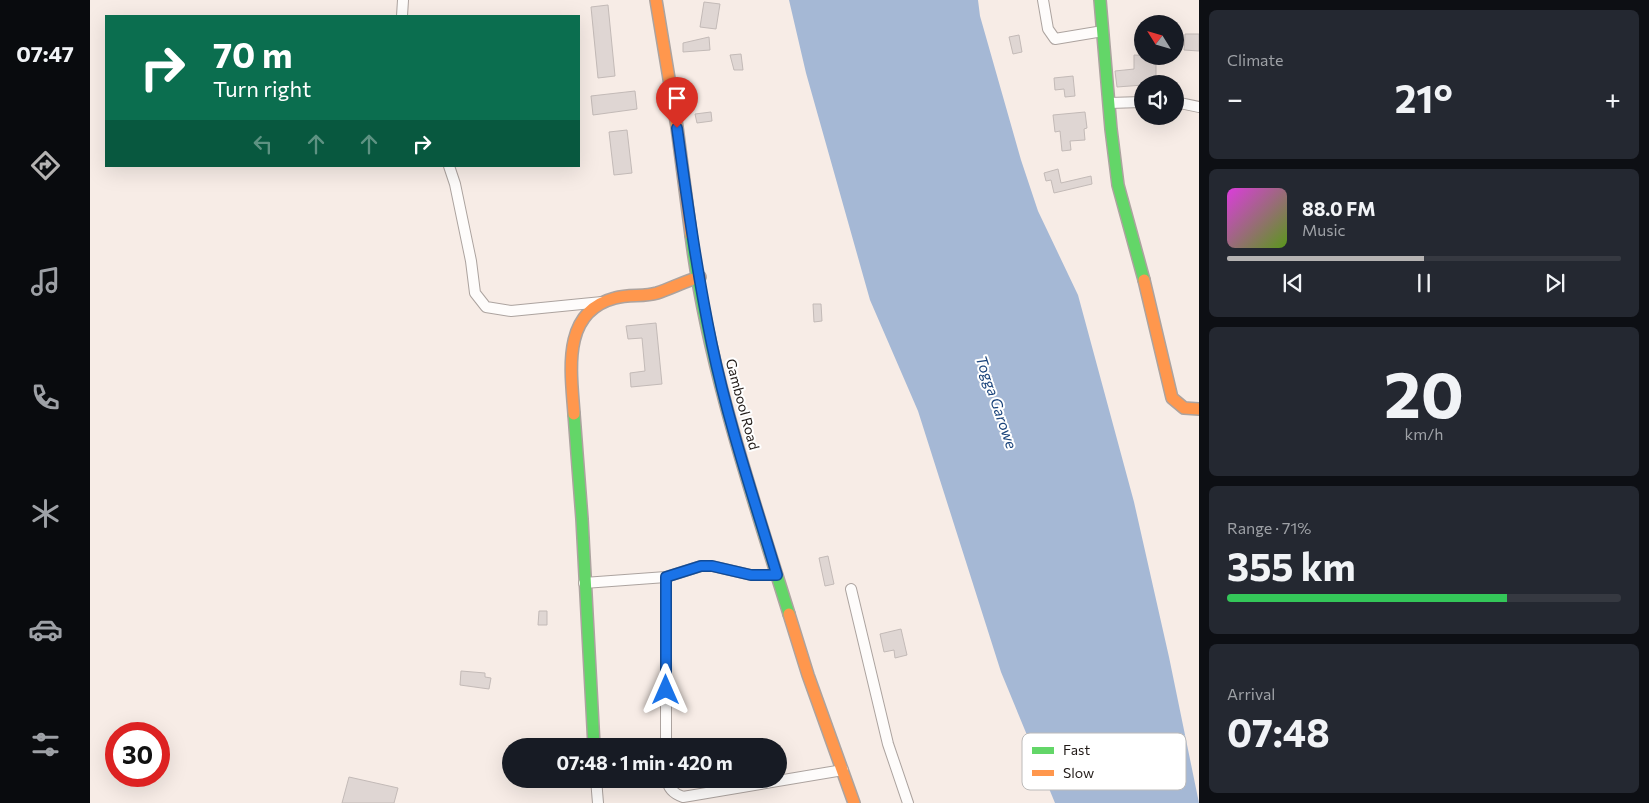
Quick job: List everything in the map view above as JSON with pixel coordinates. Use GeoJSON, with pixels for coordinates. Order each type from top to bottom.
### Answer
{"type":"FeatureCollection","features":[{"type":"Feature","properties":{"kind":"street"},"geometry":{"type":"LineString","coordinates":[[402,15],[403,0]]}},
{"type":"Feature","properties":{"kind":"street","name":"Gambool Road"},"geometry":{"type":"LineString","coordinates":[[656,0],[677,128],[692,244],[700,277],[712,346],[739,449],[808,675],[854,803]]}},
{"type":"Feature","properties":{"kind":"street"},"geometry":{"type":"LineString","coordinates":[[1043,0],[1048,29],[1055,38],[1103,31]]}},
{"type":"Feature","properties":{"kind":"street"},"geometry":{"type":"LineString","coordinates":[[1100,0],[1118,185],[1155,320],[1172,398],[1177,405],[1186,410],[1199,410]]}},
{"type":"Feature","properties":{"kind":"street"},"geometry":{"type":"LineString","coordinates":[[1110,103],[1134,102]]}},
{"type":"Feature","properties":{"kind":"street"},"geometry":{"type":"LineString","coordinates":[[1184,104],[1199,107]]}},
{"type":"Feature","properties":{"kind":"street"},"geometry":{"type":"LineString","coordinates":[[449,167],[455,184],[469,252],[475,293],[486,307],[511,311],[602,302],[617,297],[656,293],[700,277]]}},
{"type":"Feature","properties":{"kind":"street"},"geometry":{"type":"LineString","coordinates":[[594,738],[582,519],[570,362],[575,334],[580,323],[602,302]]}},
{"type":"Feature","properties":{"kind":"street"},"geometry":{"type":"LineString","coordinates":[[584,583],[666,577],[701,566],[721,568],[751,575],[777,575]]}},
{"type":"Feature","properties":{"kind":"street"},"geometry":{"type":"LineString","coordinates":[[666,577],[666,738]]}},
{"type":"Feature","properties":{"kind":"street"},"geometry":{"type":"LineString","coordinates":[[851,589],[888,744],[908,803]]}},
{"type":"Feature","properties":{"kind":"street"},"geometry":{"type":"LineString","coordinates":[[787,779],[843,770]]}},
{"type":"Feature","properties":{"kind":"street"},"geometry":{"type":"LineString","coordinates":[[597,788],[598,803]]}},
{"type":"Feature","properties":{"kind":"street"},"geometry":{"type":"LineString","coordinates":[[670,788],[683,797],[736,788]]}},
{"type":"Feature","properties":{"kind":"water","name":"Togga Garowe"},"geometry":{"type":"Polygon","coordinates":[[[789,0],[978,0],[980,16],[1021,160],[1038,211],[1078,295],[1134,502],[1185,733],[1026,733],[1001,672],[918,411],[870,300],[806,73],[789,0]]]}},
{"type":"Feature","properties":{"kind":"water"},"geometry":{"type":"Polygon","coordinates":[[[1186,740],[1199,803],[1055,803],[1050,790],[1186,790],[1186,740]]]}},
{"type":"Feature","properties":{"kind":"building"},"geometry":{"type":"Polygon","coordinates":[[[704,2],[720,4],[716,29],[700,27],[704,2]]]}},
{"type":"Feature","properties":{"kind":"building"},"geometry":{"type":"Polygon","coordinates":[[[608,5],[615,76],[598,78],[591,7],[608,5]]]}},
{"type":"Feature","properties":{"kind":"building"},"geometry":{"type":"Polygon","coordinates":[[[1185,34],[1199,34],[1199,51],[1184,50],[1185,34]]]}},
{"type":"Feature","properties":{"kind":"building"},"geometry":{"type":"Polygon","coordinates":[[[1019,35],[1022,52],[1013,54],[1009,37],[1019,35]]]}},
{"type":"Feature","properties":{"kind":"building"},"geometry":{"type":"Polygon","coordinates":[[[709,37],[710,50],[683,52],[683,43],[709,37]]]}},
{"type":"Feature","properties":{"kind":"building"},"geometry":{"type":"Polygon","coordinates":[[[741,54],[743,70],[734,70],[730,55],[741,54]]]}},
{"type":"Feature","properties":{"kind":"building"},"geometry":{"type":"Polygon","coordinates":[[[1134,65],[1156,65],[1156,75],[1134,75],[1134,86],[1117,87],[1115,71],[1134,69],[1134,65]]]}},
{"type":"Feature","properties":{"kind":"building"},"geometry":{"type":"Polygon","coordinates":[[[1073,76],[1075,96],[1065,97],[1064,89],[1055,90],[1054,78],[1073,76]]]}},
{"type":"Feature","properties":{"kind":"building"},"geometry":{"type":"Polygon","coordinates":[[[635,91],[637,109],[593,115],[591,96],[635,91]]]}},
{"type":"Feature","properties":{"kind":"building"},"geometry":{"type":"Polygon","coordinates":[[[711,112],[712,121],[697,123],[695,114],[711,112]]]}},
{"type":"Feature","properties":{"kind":"building"},"geometry":{"type":"Polygon","coordinates":[[[1085,112],[1087,128],[1084,129],[1085,140],[1070,141],[1071,150],[1062,151],[1060,131],[1055,132],[1053,115],[1085,112]]]}},
{"type":"Feature","properties":{"kind":"building"},"geometry":{"type":"Polygon","coordinates":[[[627,130],[632,173],[614,175],[609,132],[627,130]]]}},
{"type":"Feature","properties":{"kind":"building"},"geometry":{"type":"Polygon","coordinates":[[[1058,169],[1061,183],[1091,176],[1092,184],[1054,193],[1051,180],[1046,181],[1044,173],[1058,169]]]}},
{"type":"Feature","properties":{"kind":"building"},"geometry":{"type":"Polygon","coordinates":[[[813,304],[821,304],[822,321],[814,322],[813,304]]]}},
{"type":"Feature","properties":{"kind":"building"},"geometry":{"type":"Polygon","coordinates":[[[656,323],[662,384],[631,387],[630,373],[645,371],[642,338],[628,339],[626,326],[656,323]]]}},
{"type":"Feature","properties":{"kind":"building"},"geometry":{"type":"Polygon","coordinates":[[[828,556],[834,584],[825,586],[819,558],[828,556]]]}},
{"type":"Feature","properties":{"kind":"building"},"geometry":{"type":"Polygon","coordinates":[[[539,611],[547,611],[547,625],[538,625],[539,611]]]}},
{"type":"Feature","properties":{"kind":"building"},"geometry":{"type":"Polygon","coordinates":[[[901,629],[907,655],[895,658],[894,650],[884,652],[880,634],[901,629]]]}},
{"type":"Feature","properties":{"kind":"building"},"geometry":{"type":"Polygon","coordinates":[[[461,671],[485,673],[485,677],[491,678],[489,689],[460,685],[461,671]]]}},
{"type":"Feature","properties":{"kind":"building"},"geometry":{"type":"Polygon","coordinates":[[[349,777],[398,788],[394,803],[342,803],[349,777]]]}},
{"type":"Feature","properties":{"kind":"traffic: fast"},"geometry":{"type":"LineString","coordinates":[[1100,0],[1111,129],[1118,185],[1144,280]]}},
{"type":"Feature","properties":{"kind":"traffic: fast"},"geometry":{"type":"LineString","coordinates":[[691,235],[698,283],[719,379],[789,614]]}},
{"type":"Feature","properties":{"kind":"traffic: fast"},"geometry":{"type":"LineString","coordinates":[[574,414],[582,519],[594,738]]}},
{"type":"Feature","properties":{"kind":"traffic: slow"},"geometry":{"type":"LineString","coordinates":[[656,0],[677,127],[691,235]]}},
{"type":"Feature","properties":{"kind":"traffic: slow"},"geometry":{"type":"LineString","coordinates":[[574,414],[571,362],[573,345],[585,316],[598,305],[615,298],[657,293],[700,277]]}},
{"type":"Feature","properties":{"kind":"traffic: slow"},"geometry":{"type":"LineString","coordinates":[[1144,280],[1172,398],[1184,408],[1199,409]]}},
{"type":"Feature","properties":{"kind":"traffic: slow"},"geometry":{"type":"LineString","coordinates":[[789,614],[808,675],[854,803]]}},
{"type":"Feature","properties":{"kind":"route"},"geometry":{"type":"LineString","coordinates":[[666,690],[666,577],[701,566],[730,569],[751,575],[777,575],[739,449],[712,346],[700,277],[692,244],[677,128]]}}]}
